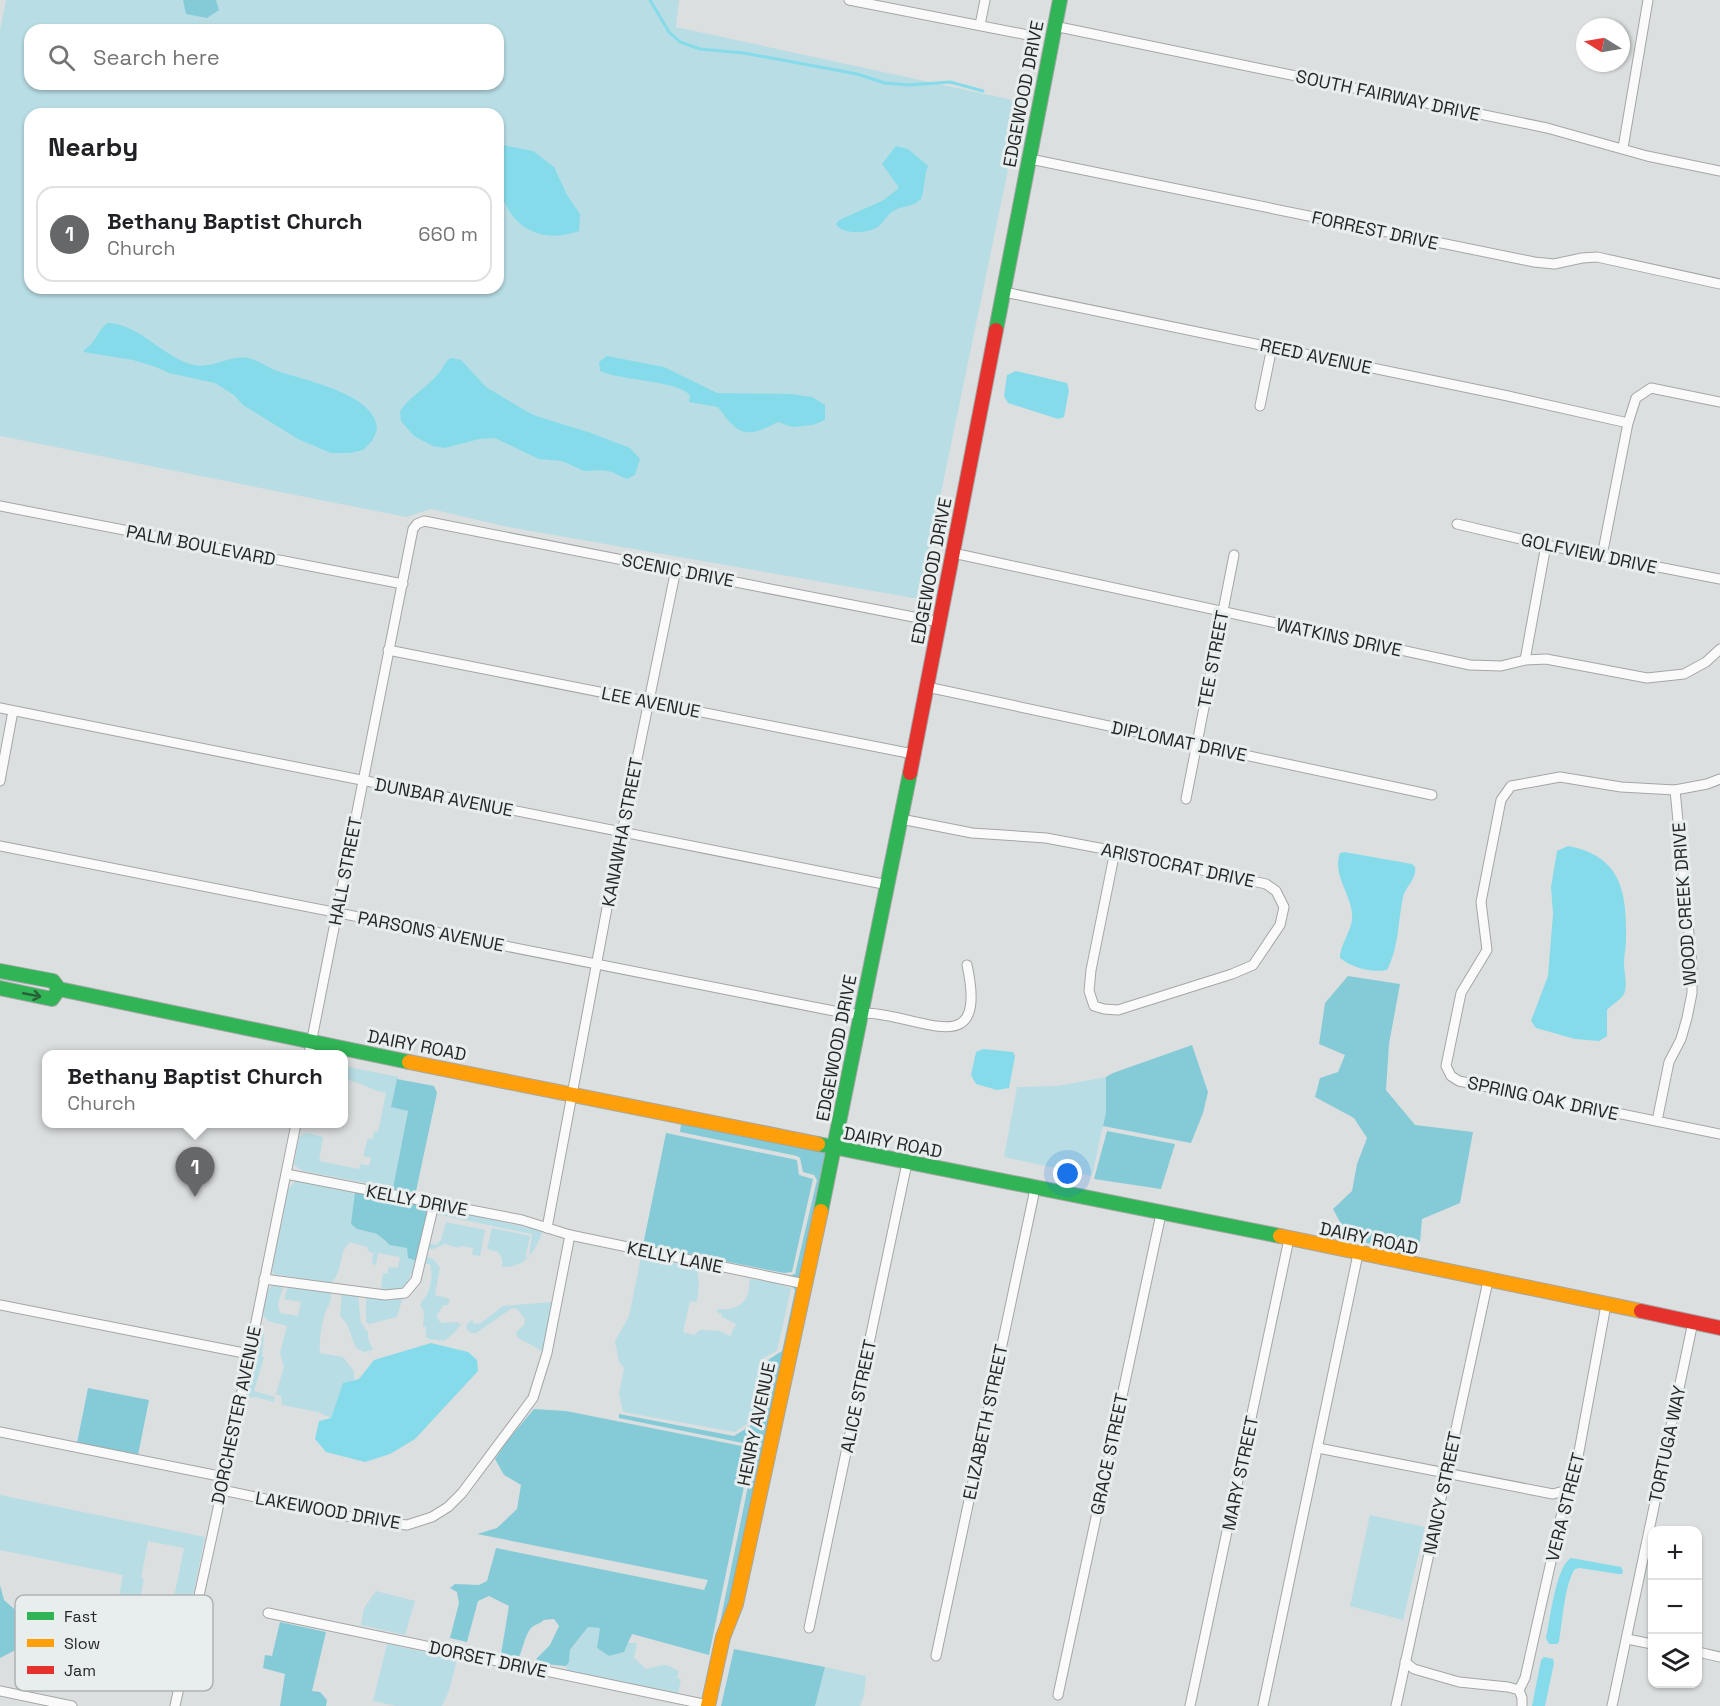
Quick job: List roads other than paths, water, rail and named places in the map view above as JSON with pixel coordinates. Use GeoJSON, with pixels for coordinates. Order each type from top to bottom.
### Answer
{"type":"FeatureCollection","features":[{"type":"Feature","properties":{"kind":"street"},"geometry":{"type":"LineString","coordinates":[[849,0],[1028,34]]}},
{"type":"Feature","properties":{"kind":"street"},"geometry":{"type":"LineString","coordinates":[[980,25],[985,0]]}},
{"type":"Feature","properties":{"kind":"street","name":"EDGEWOOD DRIVE"},"geometry":{"type":"LineString","coordinates":[[834,1149],[927,687],[1060,0]]}},
{"type":"Feature","properties":{"kind":"street"},"geometry":{"type":"LineString","coordinates":[[1623,148],[1648,0]]}},
{"type":"Feature","properties":{"kind":"street","name":"SOUTH FAIRWAY DRIVE"},"geometry":{"type":"LineString","coordinates":[[1054,26],[1536,126],[1647,156],[1720,171]]}},
{"type":"Feature","properties":{"kind":"street","name":"FORREST DRIVE"},"geometry":{"type":"LineString","coordinates":[[1030,159],[1534,262],[1554,264],[1598,257],[1720,284]]}},
{"type":"Feature","properties":{"kind":"street","name":"REED AVENUE"},"geometry":{"type":"LineString","coordinates":[[1004,292],[1629,423]]}},
{"type":"Feature","properties":{"kind":"street"},"geometry":{"type":"LineString","coordinates":[[1260,406],[1272,347]]}},
{"type":"Feature","properties":{"kind":"street"},"geometry":{"type":"LineString","coordinates":[[1602,556],[1636,398],[1651,388],[1720,402]]}},
{"type":"Feature","properties":{"kind":"street","name":"PALM BOULEVARD"},"geometry":{"type":"LineString","coordinates":[[0,506],[403,584]]}},
{"type":"Feature","properties":{"kind":"street","name":"SCENIC DRIVE"},"geometry":{"type":"LineString","coordinates":[[417,524],[424,521],[939,622]]}},
{"type":"Feature","properties":{"kind":"street","name":"HALL STREET"},"geometry":{"type":"LineString","coordinates":[[310,1048],[388,650],[413,529],[417,524]]}},
{"type":"Feature","properties":{"kind":"street","name":"GOLFVIEW DRIVE"},"geometry":{"type":"LineString","coordinates":[[1457,524],[1546,545],[1720,579]]}},
{"type":"Feature","properties":{"kind":"street"},"geometry":{"type":"LineString","coordinates":[[1526,660],[1546,545]]}},
{"type":"Feature","properties":{"kind":"street","name":"WATKINS DRIVE"},"geometry":{"type":"LineString","coordinates":[[953,554],[1470,665],[1501,666],[1526,660],[1546,659],[1647,678],[1684,674],[1706,662],[1720,649]]}},
{"type":"Feature","properties":{"kind":"street","name":"TEE STREET"},"geometry":{"type":"LineString","coordinates":[[1186,799],[1234,555]]}},
{"type":"Feature","properties":{"kind":"street","name":"KANAWHA STREET"},"geometry":{"type":"LineString","coordinates":[[547,1228],[570,1095],[676,570]]}},
{"type":"Feature","properties":{"kind":"street","name":"LEE AVENUE"},"geometry":{"type":"LineString","coordinates":[[388,650],[913,754]]}},
{"type":"Feature","properties":{"kind":"street","name":"DIPLOMAT DRIVE"},"geometry":{"type":"LineString","coordinates":[[927,687],[1431,795]]}},
{"type":"Feature","properties":{"kind":"street","name":"DUNBAR AVENUE"},"geometry":{"type":"LineString","coordinates":[[0,708],[888,885]]}},
{"type":"Feature","properties":{"kind":"street"},"geometry":{"type":"LineString","coordinates":[[0,781],[14,711]]}},
{"type":"Feature","properties":{"kind":"street","name":"SPRING OAK DRIVE"},"geometry":{"type":"LineString","coordinates":[[1720,779],[1675,790],[1614,786],[1560,777],[1511,786],[1502,800],[1481,902],[1487,950],[1461,993],[1446,1066],[1451,1076],[1459,1081],[1720,1134]]}},
{"type":"Feature","properties":{"kind":"street","name":"WOOD CREEK DRIVE"},"geometry":{"type":"LineString","coordinates":[[1657,1121],[1669,1062],[1681,1039],[1692,993],[1692,965],[1675,790]]}},
{"type":"Feature","properties":{"kind":"street","name":"ARISTOCRAT DRIVE"},"geometry":{"type":"LineString","coordinates":[[901,819],[972,833],[1046,838],[1115,851],[1266,884],[1276,891],[1284,907],[1280,925],[1253,965],[1232,974],[1118,1010],[1094,1006],[1089,991],[1091,970],[1115,851]]}},
{"type":"Feature","properties":{"kind":"street","name":"PARSONS AVENUE"},"geometry":{"type":"LineString","coordinates":[[0,846],[837,1012],[861,1015],[875,1013],[947,1028],[959,1026],[967,1018],[972,987],[967,965]]}},
{"type":"Feature","properties":{"kind":"street","name":"DAIRY ROAD"},"geometry":{"type":"LineString","coordinates":[[0,971],[53,981],[59,989],[310,1048]]}},
{"type":"Feature","properties":{"kind":"street","name":"DAIRY ROAD"},"geometry":{"type":"LineString","coordinates":[[0,988],[52,999],[59,989]]}},
{"type":"Feature","properties":{"kind":"street","name":"DAIRY ROAD"},"geometry":{"type":"LineString","coordinates":[[348,1055],[570,1095],[1720,1328]]}},
{"type":"Feature","properties":{"kind":"street","name":"DORCHESTER AVENUE"},"geometry":{"type":"LineString","coordinates":[[199,1595],[295,1128]]}},
{"type":"Feature","properties":{"kind":"street","name":"HENRY AVENUE"},"geometry":{"type":"LineString","coordinates":[[708,1705],[723,1637],[736,1604],[834,1149]]}},
{"type":"Feature","properties":{"kind":"street","name":"ALICE STREET"},"geometry":{"type":"LineString","coordinates":[[809,1628],[907,1163]]}},
{"type":"Feature","properties":{"kind":"street","name":"KELLY DRIVE"},"geometry":{"type":"LineString","coordinates":[[286,1174],[522,1220],[547,1228]]}},
{"type":"Feature","properties":{"kind":"street","name":"ELIZABETH STREET"},"geometry":{"type":"LineString","coordinates":[[936,1656],[1035,1189]]}},
{"type":"Feature","properties":{"kind":"street"},"geometry":{"type":"LineString","coordinates":[[264,1279],[385,1295],[405,1293],[416,1280],[434,1204]]}},
{"type":"Feature","properties":{"kind":"street","name":"GRACE STREET"},"geometry":{"type":"LineString","coordinates":[[1058,1695],[1161,1214]]}},
{"type":"Feature","properties":{"kind":"street","name":"KELLY LANE"},"geometry":{"type":"LineString","coordinates":[[547,1228],[570,1235],[805,1284]]}},
{"type":"Feature","properties":{"kind":"street","name":"LAKEWOOD DRIVE"},"geometry":{"type":"LineString","coordinates":[[222,1490],[375,1522],[407,1525],[432,1517],[448,1507],[462,1493],[533,1398],[547,1353],[570,1235]]}},
{"type":"Feature","properties":{"kind":"street","name":"MARY STREET"},"geometry":{"type":"LineString","coordinates":[[1190,1706],[1289,1239]]}},
{"type":"Feature","properties":{"kind":"street"},"geometry":{"type":"LineString","coordinates":[[1263,1706],[1358,1254]]}},
{"type":"Feature","properties":{"kind":"street","name":"NANCY STREET"},"geometry":{"type":"LineString","coordinates":[[1396,1706],[1488,1281]]}},
{"type":"Feature","properties":{"kind":"street"},"geometry":{"type":"LineString","coordinates":[[0,1305],[249,1354]]}},
{"type":"Feature","properties":{"kind":"street","name":"VERA STREET"},"geometry":{"type":"LineString","coordinates":[[1518,1690],[1525,1678],[1567,1490],[1575,1473],[1606,1305]]}},
{"type":"Feature","properties":{"kind":"street","name":"TORTUGA WAY"},"geometry":{"type":"LineString","coordinates":[[1612,1706],[1693,1322]]}},
{"type":"Feature","properties":{"kind":"street"},"geometry":{"type":"LineString","coordinates":[[0,1432],[224,1477]]}},
{"type":"Feature","properties":{"kind":"street"},"geometry":{"type":"LineString","coordinates":[[1318,1448],[1553,1494],[1567,1490]]}},
{"type":"Feature","properties":{"kind":"street","name":"DORSET DRIVE"},"geometry":{"type":"LineString","coordinates":[[268,1613],[708,1705]]}},
{"type":"Feature","properties":{"kind":"street"},"geometry":{"type":"LineString","coordinates":[[1627,1639],[1648,1643]]}},
{"type":"Feature","properties":{"kind":"street"},"geometry":{"type":"LineString","coordinates":[[1702,1653],[1720,1657]]}},
{"type":"Feature","properties":{"kind":"street"},"geometry":{"type":"LineString","coordinates":[[1405,1662],[1414,1669],[1459,1682],[1518,1690],[1522,1698],[1522,1706]]}},
{"type":"Feature","properties":{"kind":"street"},"geometry":{"type":"LineString","coordinates":[[0,1691],[72,1706]]}},
{"type":"Feature","properties":{"kind":"street","name":"DORCHESTER AVENUE"},"geometry":{"type":"LineString","coordinates":[[175,1706],[178,1691]]}},
{"type":"Feature","properties":{"kind":"waterway"},"geometry":{"type":"LineString","coordinates":[[650,0],[669,32],[680,42],[700,49],[744,53],[857,74],[885,83],[909,85],[950,82],[983,91]]}},
{"type":"Feature","properties":{"kind":"place","name":"Bethany Baptist Church"},"geometry":{"type":"Point","coordinates":[195,1197]}}]}
